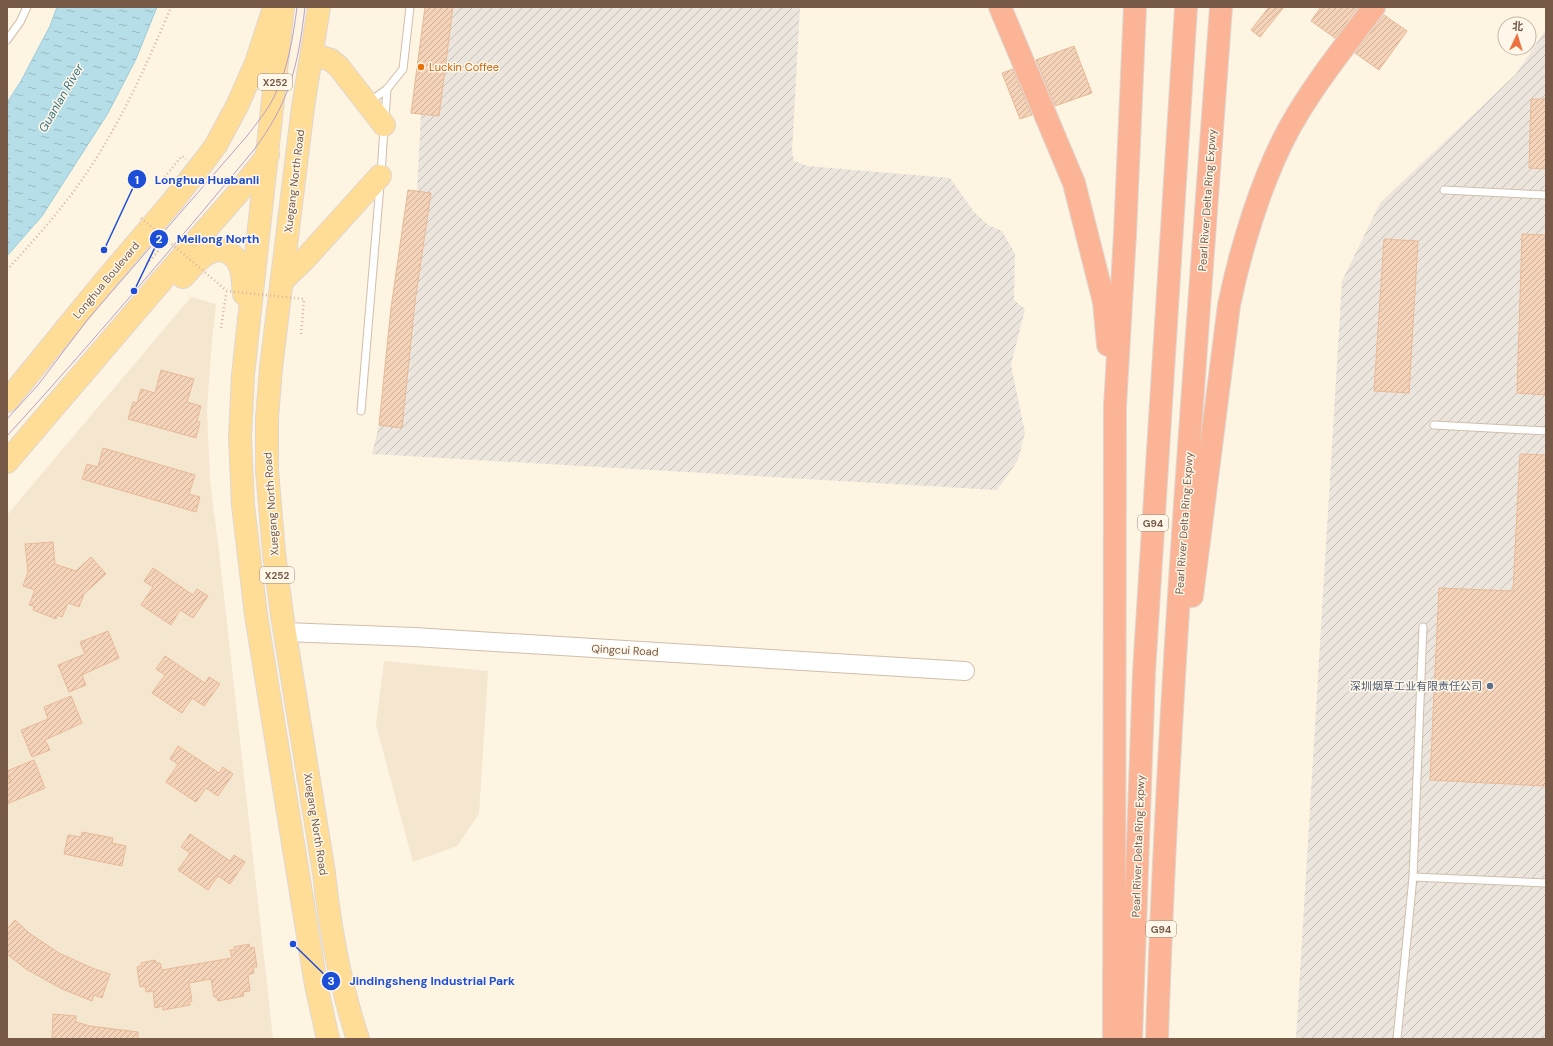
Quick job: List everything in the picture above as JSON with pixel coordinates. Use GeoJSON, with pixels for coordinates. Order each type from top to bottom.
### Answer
{"type":"FeatureCollection","features":[{"type":"Feature","properties":{"kind":"highway"},"geometry":{"type":"LineString","coordinates":[[1000,7],[1074,183],[1104,302],[1115,406]]}},
{"type":"Feature","properties":{"kind":"highway"},"geometry":{"type":"LineString","coordinates":[[1114,1039],[1115,406],[1126,226],[1135,7]]}},
{"type":"Feature","properties":{"kind":"highway","name":"Pearl River Delta Ring Expwy"},"geometry":{"type":"LineString","coordinates":[[1131,1039],[1144,672],[1186,7]]}},
{"type":"Feature","properties":{"kind":"highway","name":"Pearl River Delta Ring Expwy"},"geometry":{"type":"LineString","coordinates":[[1157,1039],[1174,667],[1221,7]]}},
{"type":"Feature","properties":{"kind":"highway"},"geometry":{"type":"LineString","coordinates":[[1166,819],[1180,694],[1228,313],[1235,277],[1263,188],[1289,128],[1306,100],[1374,7]]}},
{"type":"Feature","properties":{"kind":"main road","name":"Longhua Boulevard"},"geometry":{"type":"LineString","coordinates":[[7,401],[104,282],[173,201],[212,150],[238,106],[256,62],[274,7]]}},
{"type":"Feature","properties":{"kind":"main road","name":"X252"},"geometry":{"type":"LineString","coordinates":[[284,7],[242,375],[240,438],[243,505],[256,615],[316,985],[328,1039]]}},
{"type":"Feature","properties":{"kind":"main road","name":"X252"},"geometry":{"type":"LineString","coordinates":[[303,107],[319,7]]}},
{"type":"Feature","properties":{"kind":"main road"},"geometry":{"type":"LineString","coordinates":[[312,54],[331,60],[384,125]]}},
{"type":"Feature","properties":{"kind":"main road"},"geometry":{"type":"LineString","coordinates":[[7,462],[238,193],[303,107]]}},
{"type":"Feature","properties":{"kind":"main road","name":"Xuegang North Road"},"geometry":{"type":"LineString","coordinates":[[303,107],[271,368],[267,418],[270,514],[285,632],[323,865],[328,910],[339,969],[349,1012],[358,1039]]}},
{"type":"Feature","properties":{"kind":"main road"},"geometry":{"type":"LineString","coordinates":[[282,281],[304,260],[380,176]]}},
{"type":"Feature","properties":{"kind":"main road"},"geometry":{"type":"LineString","coordinates":[[262,205],[290,209]]}},
{"type":"Feature","properties":{"kind":"main road"},"geometry":{"type":"LineString","coordinates":[[138,308],[159,300],[177,284],[204,255],[211,251],[222,249],[232,255],[238,263],[242,275],[248,319]]}},
{"type":"Feature","properties":{"kind":"street","name":"Qingcui Road"},"geometry":{"type":"LineString","coordinates":[[285,632],[414,637],[965,671]]}},
{"type":"Feature","properties":{"kind":"lane"},"geometry":{"type":"LineString","coordinates":[[7,40],[20,22],[27,7]]}},
{"type":"Feature","properties":{"kind":"lane"},"geometry":{"type":"LineString","coordinates":[[367,103],[387,89],[403,69],[410,7]]}},
{"type":"Feature","properties":{"kind":"lane"},"geometry":{"type":"LineString","coordinates":[[361,411],[387,89]]}},
{"type":"Feature","properties":{"kind":"lane"},"geometry":{"type":"LineString","coordinates":[[1444,190],[1546,196]]}},
{"type":"Feature","properties":{"kind":"lane"},"geometry":{"type":"LineString","coordinates":[[1434,425],[1546,431]]}},
{"type":"Feature","properties":{"kind":"lane"},"geometry":{"type":"LineString","coordinates":[[1397,1039],[1413,877],[1423,627]]}},
{"type":"Feature","properties":{"kind":"lane"},"geometry":{"type":"LineString","coordinates":[[1413,877],[1546,883]]}},
{"type":"Feature","properties":{"kind":"path"},"geometry":{"type":"LineString","coordinates":[[7,270],[55,215],[79,184],[99,153],[126,108],[146,67],[171,7]]}},
{"type":"Feature","properties":{"kind":"path"},"geometry":{"type":"LineString","coordinates":[[142,218],[226,291],[304,299],[301,334]]}},
{"type":"Feature","properties":{"kind":"path"},"geometry":{"type":"LineString","coordinates":[[147,264],[167,241]]}},
{"type":"Feature","properties":{"kind":"path"},"geometry":{"type":"LineString","coordinates":[[221,328],[226,291]]}},
{"type":"Feature","properties":{"kind":"shaded area"},"geometry":{"type":"Polygon","coordinates":[[[425,7],[800,7],[792,152],[794,161],[807,166],[950,178],[974,212],[988,225],[1002,231],[1015,254],[1014,300],[1025,309],[1011,365],[1025,433],[1018,460],[997,490],[372,454],[379,425],[390,316],[408,190],[417,191],[421,114],[411,113],[425,7]]]}},
{"type":"Feature","properties":{"kind":"shaded area","name":"深圳烟草工业有限责任公司"},"geometry":{"type":"Polygon","coordinates":[[[1546,29],[1546,1039],[1296,1039],[1342,281],[1380,203],[1516,74],[1528,56],[1537,56],[1537,42],[1546,29]]]}},
{"type":"Feature","properties":{"kind":"shaded area"},"geometry":{"type":"Polygon","coordinates":[[[191,297],[216,304],[207,410],[210,481],[273,1039],[7,1039],[7,515],[191,297]]]}},
{"type":"Feature","properties":{"kind":"shaded area"},"geometry":{"type":"Polygon","coordinates":[[[384,661],[488,671],[479,814],[457,846],[413,862],[376,725],[384,661]]]}},
{"type":"Feature","properties":{"kind":"water","name":"Guanlan River"},"geometry":{"type":"Polygon","coordinates":[[[57,7],[157,7],[136,59],[108,113],[42,216],[7,256],[7,103],[21,81],[50,26],[57,7]]]}},
{"type":"Feature","properties":{"kind":"building"},"geometry":{"type":"Polygon","coordinates":[[[425,7],[453,7],[439,116],[411,113],[425,7]]]}},
{"type":"Feature","properties":{"kind":"building"},"geometry":{"type":"Polygon","coordinates":[[[1269,7],[1284,7],[1260,37],[1251,30],[1269,7]]]}},
{"type":"Feature","properties":{"kind":"building"},"geometry":{"type":"Polygon","coordinates":[[[1321,7],[1358,7],[1335,38],[1311,21],[1321,7]]]}},
{"type":"Feature","properties":{"kind":"building"},"geometry":{"type":"Polygon","coordinates":[[[1384,15],[1407,31],[1379,70],[1355,53],[1384,15]]]}},
{"type":"Feature","properties":{"kind":"building"},"geometry":{"type":"Polygon","coordinates":[[[1074,46],[1092,93],[1055,106],[1036,60],[1074,46]]]}},
{"type":"Feature","properties":{"kind":"building"},"geometry":{"type":"Polygon","coordinates":[[[1013,69],[1032,115],[1020,119],[1002,73],[1013,69]]]}},
{"type":"Feature","properties":{"kind":"building"},"geometry":{"type":"Polygon","coordinates":[[[1531,99],[1546,99],[1546,169],[1529,168],[1531,99]]]}},
{"type":"Feature","properties":{"kind":"building"},"geometry":{"type":"Polygon","coordinates":[[[408,190],[431,193],[415,302],[402,428],[379,425],[391,308],[408,190]]]}},
{"type":"Feature","properties":{"kind":"building"},"geometry":{"type":"Polygon","coordinates":[[[1522,234],[1546,235],[1546,395],[1517,393],[1522,234]]]}},
{"type":"Feature","properties":{"kind":"building"},"geometry":{"type":"Polygon","coordinates":[[[1384,239],[1418,241],[1409,393],[1374,391],[1384,239]]]}},
{"type":"Feature","properties":{"kind":"building"},"geometry":{"type":"Polygon","coordinates":[[[161,370],[194,379],[187,402],[201,406],[197,421],[200,422],[196,438],[128,419],[133,402],[137,403],[141,389],[155,393],[161,370]]]}},
{"type":"Feature","properties":{"kind":"building"},"geometry":{"type":"Polygon","coordinates":[[[103,448],[195,475],[189,494],[200,497],[196,512],[82,479],[87,464],[98,467],[103,448]]]}},
{"type":"Feature","properties":{"kind":"building","name":"深圳烟草工业有限责任公司"},"geometry":{"type":"Polygon","coordinates":[[[1520,454],[1546,455],[1546,786],[1430,780],[1439,588],[1513,591],[1520,454]]]}},
{"type":"Feature","properties":{"kind":"building"},"geometry":{"type":"Polygon","coordinates":[[[53,542],[55,564],[76,571],[91,557],[106,574],[84,594],[79,607],[68,603],[62,617],[57,615],[56,619],[33,610],[34,606],[29,605],[35,590],[23,586],[28,572],[25,544],[53,542]]]}},
{"type":"Feature","properties":{"kind":"building"},"geometry":{"type":"Polygon","coordinates":[[[153,568],[193,595],[197,589],[208,596],[193,618],[180,610],[171,625],[141,605],[153,587],[144,581],[153,568]]]}},
{"type":"Feature","properties":{"kind":"building"},"geometry":{"type":"Polygon","coordinates":[[[108,631],[119,658],[82,675],[86,685],[69,692],[58,665],[85,654],[80,642],[108,631]]]}},
{"type":"Feature","properties":{"kind":"building"},"geometry":{"type":"Polygon","coordinates":[[[165,656],[205,683],[209,677],[220,684],[204,706],[192,698],[182,713],[152,693],[165,675],[156,669],[165,656]]]}},
{"type":"Feature","properties":{"kind":"building"},"geometry":{"type":"Polygon","coordinates":[[[71,696],[82,723],[45,740],[50,750],[32,757],[21,730],[48,719],[44,707],[71,696]]]}},
{"type":"Feature","properties":{"kind":"building"},"geometry":{"type":"Polygon","coordinates":[[[178,746],[219,773],[223,767],[233,774],[218,796],[206,788],[196,802],[166,782],[178,764],[170,759],[178,746]]]}},
{"type":"Feature","properties":{"kind":"building"},"geometry":{"type":"Polygon","coordinates":[[[34,760],[45,788],[7,804],[7,773],[11,783],[7,771],[34,760]]]}},
{"type":"Feature","properties":{"kind":"building"},"geometry":{"type":"Polygon","coordinates":[[[82,832],[113,838],[112,843],[126,846],[122,866],[64,854],[68,835],[81,837],[82,832]]]}},
{"type":"Feature","properties":{"kind":"building"},"geometry":{"type":"Polygon","coordinates":[[[190,834],[230,861],[234,855],[245,862],[230,884],[218,876],[208,890],[178,870],[190,853],[181,847],[190,834]]]}},
{"type":"Feature","properties":{"kind":"building"},"geometry":{"type":"Polygon","coordinates":[[[15,920],[29,933],[59,953],[92,968],[110,974],[102,998],[94,995],[92,1001],[62,989],[26,969],[7,954],[7,929],[15,920]]]}},
{"type":"Feature","properties":{"kind":"building"},"geometry":{"type":"Polygon","coordinates":[[[249,944],[250,948],[254,947],[257,967],[253,967],[254,973],[248,975],[250,991],[243,992],[244,996],[218,1001],[217,997],[214,997],[211,979],[189,983],[192,1001],[189,1002],[190,1005],[163,1010],[163,1006],[155,1008],[153,991],[146,992],[145,986],[140,987],[137,967],[141,966],[141,963],[155,960],[156,963],[160,963],[162,970],[232,958],[230,950],[235,950],[234,947],[249,944]]]}},
{"type":"Feature","properties":{"kind":"building"},"geometry":{"type":"Polygon","coordinates":[[[53,1014],[76,1016],[76,1022],[90,1026],[138,1032],[138,1039],[52,1039],[53,1014]]]}},
{"type":"Feature","properties":{"kind":"tram line"},"geometry":{"type":"LineString","coordinates":[[7,419],[38,385],[88,319],[247,136],[265,112],[279,86],[283,75],[292,42],[297,7]]}},
{"type":"Feature","properties":{"kind":"tram line"},"geometry":{"type":"LineString","coordinates":[[7,436],[132,295],[253,151],[266,133],[276,116],[290,83],[299,48],[305,7]]}},
{"type":"Feature","properties":{"kind":"place","name":"Luckin Coffee"},"geometry":{"type":"Point","coordinates":[421,67]}},
{"type":"Feature","properties":{"kind":"place","name":"Longhua Huabanli"},"geometry":{"type":"Point","coordinates":[104,250]}},
{"type":"Feature","properties":{"kind":"place","name":"Meilong North"},"geometry":{"type":"Point","coordinates":[134,291]}},
{"type":"Feature","properties":{"kind":"place","name":"深圳烟草工业有限责任公司"},"geometry":{"type":"Point","coordinates":[1490,686]}},
{"type":"Feature","properties":{"kind":"place","name":"Jindingsheng Industrial Park"},"geometry":{"type":"Point","coordinates":[293,944]}}]}
